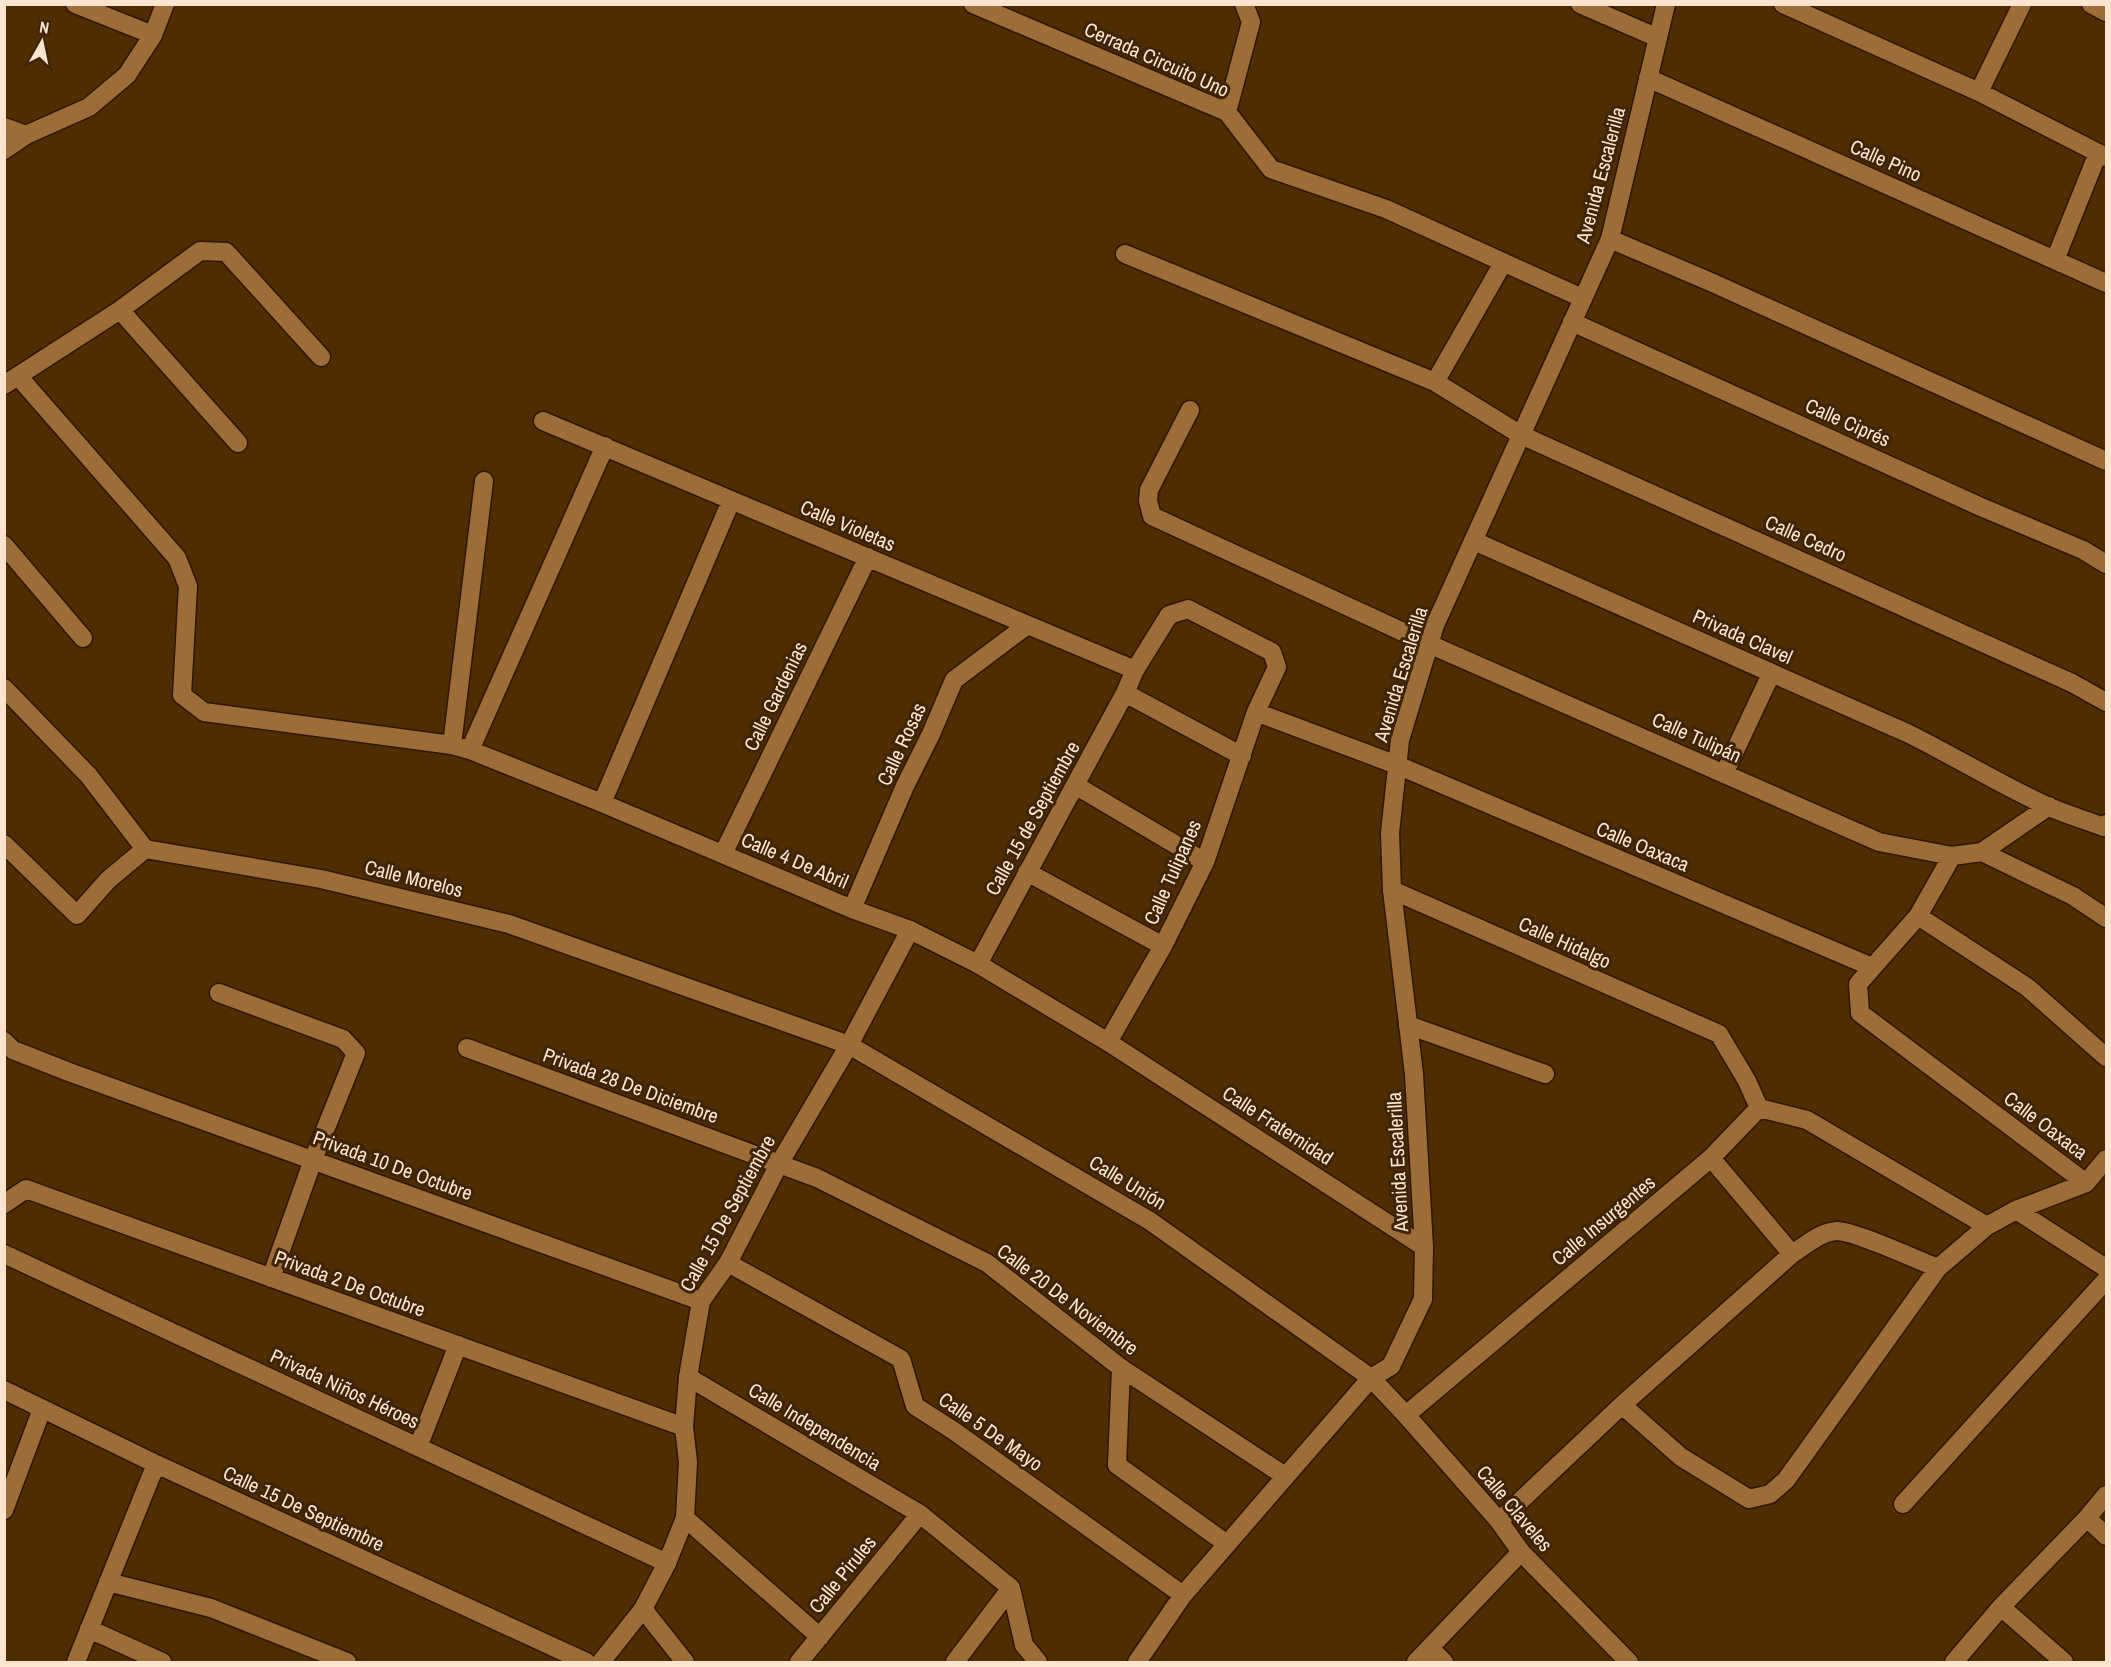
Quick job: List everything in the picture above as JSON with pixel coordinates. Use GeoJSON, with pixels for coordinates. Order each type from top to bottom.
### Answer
{"type":"FeatureCollection","features":[{"type":"Feature","properties":{"kind":"street"},"geometry":{"type":"LineString","coordinates":[[75,4],[153,34]]}},
{"type":"Feature","properties":{"kind":"street"},"geometry":{"type":"LineString","coordinates":[[4,150],[26,135],[88,107],[127,75],[153,34],[165,4]]}},
{"type":"Feature","properties":{"kind":"street","name":"Cerrada Circuito Uno"},"geometry":{"type":"LineString","coordinates":[[973,4],[1227,112],[1271,170],[1386,209],[1582,298]]}},
{"type":"Feature","properties":{"kind":"street"},"geometry":{"type":"LineString","coordinates":[[1227,112],[1251,22],[1244,4]]}},
{"type":"Feature","properties":{"kind":"street"},"geometry":{"type":"LineString","coordinates":[[1580,4],[1658,38]]}},
{"type":"Feature","properties":{"kind":"street","name":"Avenida Escalerilla"},"geometry":{"type":"LineString","coordinates":[[1137,1662],[1183,1595],[1285,1476],[1371,1377],[1391,1366],[1423,1299],[1424,1247],[1414,1074],[1392,890],[1390,833],[1400,740],[1435,625],[1610,239],[1666,4]]}},
{"type":"Feature","properties":{"kind":"street"},"geometry":{"type":"LineString","coordinates":[[1783,4],[1979,92],[2102,155],[2055,260]]}},
{"type":"Feature","properties":{"kind":"street"},"geometry":{"type":"LineString","coordinates":[[1979,92],[2022,4]]}},
{"type":"Feature","properties":{"kind":"street"},"geometry":{"type":"LineString","coordinates":[[2091,4],[2106,12]]}},
{"type":"Feature","properties":{"kind":"street","name":"Calle Pino"},"geometry":{"type":"LineString","coordinates":[[1648,78],[2106,283]]}},
{"type":"Feature","properties":{"kind":"street"},"geometry":{"type":"LineString","coordinates":[[4,127],[26,135]]}},
{"type":"Feature","properties":{"kind":"street"},"geometry":{"type":"LineString","coordinates":[[1610,239],[1713,283],[2106,461]]}},
{"type":"Feature","properties":{"kind":"street"},"geometry":{"type":"LineString","coordinates":[[11,380],[120,310],[200,251],[226,252],[321,357]]}},
{"type":"Feature","properties":{"kind":"street","name":"Calle Cedro"},"geometry":{"type":"LineString","coordinates":[[1125,254],[1435,382],[1521,435],[2072,683],[2106,702]]}},
{"type":"Feature","properties":{"kind":"street"},"geometry":{"type":"LineString","coordinates":[[1435,382],[1503,263]]}},
{"type":"Feature","properties":{"kind":"street"},"geometry":{"type":"LineString","coordinates":[[120,310],[238,443]]}},
{"type":"Feature","properties":{"kind":"street","name":"Calle Ciprés"},"geometry":{"type":"LineString","coordinates":[[1572,322],[1981,507],[2083,550],[2106,564]]}},
{"type":"Feature","properties":{"kind":"street","name":"Calle 4 De Abril"},"geometry":{"type":"LineString","coordinates":[[11,380],[177,558],[188,586],[182,695],[204,712],[452,745],[470,750],[852,909],[910,930],[978,964],[1108,1042]]}},
{"type":"Feature","properties":{"kind":"street","name":"Calle Tulipán"},"geometry":{"type":"LineString","coordinates":[[1190,410],[1149,490],[1148,501],[1152,516],[1429,644],[1879,842],[1952,856],[1982,852]]}},
{"type":"Feature","properties":{"kind":"street","name":"Calle Violetas"},"geometry":{"type":"LineString","coordinates":[[543,421],[1135,670]]}},
{"type":"Feature","properties":{"kind":"street"},"geometry":{"type":"LineString","coordinates":[[470,750],[606,446]]}},
{"type":"Feature","properties":{"kind":"street"},"geometry":{"type":"LineString","coordinates":[[452,745],[484,481]]}},
{"type":"Feature","properties":{"kind":"street"},"geometry":{"type":"LineString","coordinates":[[602,803],[731,501]]}},
{"type":"Feature","properties":{"kind":"street","name":"Privada Clavel"},"geometry":{"type":"LineString","coordinates":[[1474,541],[1935,747],[2049,806],[2106,827]]}},
{"type":"Feature","properties":{"kind":"street"},"geometry":{"type":"LineString","coordinates":[[4,545],[83,638]]}},
{"type":"Feature","properties":{"kind":"street","name":"Calle Gardenias"},"geometry":{"type":"LineString","coordinates":[[723,854],[868,557]]}},
{"type":"Feature","properties":{"kind":"street","name":"Calle Tulipanes"},"geometry":{"type":"LineString","coordinates":[[1108,1042],[1163,946],[1205,862],[1256,712],[1277,668],[1272,652],[1188,609],[1169,615],[1135,670]]}},
{"type":"Feature","properties":{"kind":"street","name":"Calle Rosas"},"geometry":{"type":"LineString","coordinates":[[852,909],[954,680],[1026,626]]}},
{"type":"Feature","properties":{"kind":"street"},"geometry":{"type":"LineString","coordinates":[[1135,670],[1125,693],[1242,756]]}},
{"type":"Feature","properties":{"kind":"street"},"geometry":{"type":"LineString","coordinates":[[1724,774],[1771,674]]}},
{"type":"Feature","properties":{"kind":"street"},"geometry":{"type":"LineString","coordinates":[[4,688],[89,776],[145,849],[108,880],[77,915],[4,844]]}},
{"type":"Feature","properties":{"kind":"street","name":"Calle 15 de Septiembre"},"geometry":{"type":"LineString","coordinates":[[978,964],[1125,693]]}},
{"type":"Feature","properties":{"kind":"street","name":"Calle Oaxaca"},"geometry":{"type":"LineString","coordinates":[[1256,712],[1397,765],[1872,967],[1858,984],[1860,1013],[2086,1183]]}},
{"type":"Feature","properties":{"kind":"street"},"geometry":{"type":"LineString","coordinates":[[1075,785],[1205,862]]}},
{"type":"Feature","properties":{"kind":"street"},"geometry":{"type":"LineString","coordinates":[[2049,806],[1982,852],[2073,896],[2106,918]]}},
{"type":"Feature","properties":{"kind":"street","name":"Calle Morelos"},"geometry":{"type":"LineString","coordinates":[[145,849],[321,879],[509,924],[849,1045]]}},
{"type":"Feature","properties":{"kind":"street"},"geometry":{"type":"LineString","coordinates":[[1872,967],[1918,916],[1952,856]]}},
{"type":"Feature","properties":{"kind":"street"},"geometry":{"type":"LineString","coordinates":[[1027,872],[1163,946]]}},
{"type":"Feature","properties":{"kind":"street","name":"Calle Hidalgo"},"geometry":{"type":"LineString","coordinates":[[1392,890],[1719,1034],[1747,1081],[1759,1108]]}},
{"type":"Feature","properties":{"kind":"street"},"geometry":{"type":"LineString","coordinates":[[1918,916],[2027,987],[2106,1057]]}},
{"type":"Feature","properties":{"kind":"street","name":"Calle 15 De Septiembre"},"geometry":{"type":"LineString","coordinates":[[643,1609],[668,1563],[686,1518],[688,1462],[684,1427],[688,1377],[701,1301],[728,1263],[779,1164],[849,1045],[910,930]]}},
{"type":"Feature","properties":{"kind":"street"},"geometry":{"type":"LineString","coordinates":[[219,993],[343,1039],[356,1053],[313,1160],[272,1278]]}},
{"type":"Feature","properties":{"kind":"street"},"geometry":{"type":"LineString","coordinates":[[1408,1025],[1545,1074]]}},
{"type":"Feature","properties":{"kind":"street","name":"Privada 10 De Octubre"},"geometry":{"type":"LineString","coordinates":[[4,1041],[13,1050],[69,1072],[701,1301]]}},
{"type":"Feature","properties":{"kind":"street","name":"Calle Fraternidad"},"geometry":{"type":"LineString","coordinates":[[1108,1042],[1424,1247]]}},
{"type":"Feature","properties":{"kind":"street","name":"Calle Unión"},"geometry":{"type":"LineString","coordinates":[[849,1045],[1150,1221],[1371,1377]]}},
{"type":"Feature","properties":{"kind":"street","name":"Privada 28 De Diciembre"},"geometry":{"type":"LineString","coordinates":[[467,1048],[779,1164]]}},
{"type":"Feature","properties":{"kind":"street"},"geometry":{"type":"LineString","coordinates":[[1759,1108],[1807,1120],[1987,1226]]}},
{"type":"Feature","properties":{"kind":"street","name":"Calle Insurgentes"},"geometry":{"type":"LineString","coordinates":[[1406,1414],[1711,1158],[1759,1108]]}},
{"type":"Feature","properties":{"kind":"street"},"geometry":{"type":"LineString","coordinates":[[1711,1158],[1792,1254]]}},
{"type":"Feature","properties":{"kind":"street"},"geometry":{"type":"LineString","coordinates":[[1622,1404],[1681,1457],[1749,1499],[1770,1494],[1786,1480],[1938,1268],[1987,1226],[2016,1210],[2086,1183],[2106,1159]]}},
{"type":"Feature","properties":{"kind":"street","name":"Calle 20 De Noviembre"},"geometry":{"type":"LineString","coordinates":[[779,1164],[816,1178],[987,1263],[1121,1368],[1285,1476]]}},
{"type":"Feature","properties":{"kind":"street","name":"Privada 2 De Octubre"},"geometry":{"type":"LineString","coordinates":[[4,1204],[26,1190],[684,1427]]}},
{"type":"Feature","properties":{"kind":"street"},"geometry":{"type":"LineString","coordinates":[[2016,1210],[2106,1268]]}},
{"type":"Feature","properties":{"kind":"street"},"geometry":{"type":"LineString","coordinates":[[1499,1521],[1622,1404],[1792,1254],[1817,1237],[1838,1231],[1857,1236],[1938,1268]]}},
{"type":"Feature","properties":{"kind":"street","name":"Privada Niños Héroes"},"geometry":{"type":"LineString","coordinates":[[4,1254],[668,1563]]}},
{"type":"Feature","properties":{"kind":"street","name":"Calle 5 De Mayo"},"geometry":{"type":"LineString","coordinates":[[728,1263],[901,1359],[915,1406],[954,1431],[1183,1595]]}},
{"type":"Feature","properties":{"kind":"street"},"geometry":{"type":"LineString","coordinates":[[1904,1504],[2106,1280]]}},
{"type":"Feature","properties":{"kind":"street"},"geometry":{"type":"LineString","coordinates":[[418,1447],[458,1345]]}},
{"type":"Feature","properties":{"kind":"street"},"geometry":{"type":"LineString","coordinates":[[1121,1368],[1117,1465],[1227,1544]]}},
{"type":"Feature","properties":{"kind":"street","name":"Calle Independencia"},"geometry":{"type":"LineString","coordinates":[[688,1377],[920,1514],[1011,1588]]}},
{"type":"Feature","properties":{"kind":"street","name":"Calle Claveles"},"geometry":{"type":"LineString","coordinates":[[1371,1377],[1499,1521],[1521,1552],[1629,1662]]}},
{"type":"Feature","properties":{"kind":"street","name":"Calle 15 De Septiembre"},"geometry":{"type":"LineString","coordinates":[[4,1390],[156,1464],[586,1662]]}},
{"type":"Feature","properties":{"kind":"street"},"geometry":{"type":"LineString","coordinates":[[4,1510],[42,1410]]}},
{"type":"Feature","properties":{"kind":"street"},"geometry":{"type":"LineString","coordinates":[[76,1662],[156,1464]]}},
{"type":"Feature","properties":{"kind":"street"},"geometry":{"type":"LineString","coordinates":[[1954,1662],[2001,1606],[2087,1518],[2106,1495]]}},
{"type":"Feature","properties":{"kind":"street","name":"Calle Pirules"},"geometry":{"type":"LineString","coordinates":[[799,1662],[920,1514]]}},
{"type":"Feature","properties":{"kind":"street"},"geometry":{"type":"LineString","coordinates":[[686,1518],[820,1637]]}},
{"type":"Feature","properties":{"kind":"street"},"geometry":{"type":"LineString","coordinates":[[2087,1518],[2106,1536]]}},
{"type":"Feature","properties":{"kind":"street"},"geometry":{"type":"LineString","coordinates":[[1416,1662],[1521,1552]]}},
{"type":"Feature","properties":{"kind":"street"},"geometry":{"type":"LineString","coordinates":[[108,1582],[211,1608],[347,1662]]}},
{"type":"Feature","properties":{"kind":"street"},"geometry":{"type":"LineString","coordinates":[[955,1662],[1011,1588]]}},
{"type":"Feature","properties":{"kind":"street"},"geometry":{"type":"LineString","coordinates":[[1011,1588],[1024,1645],[1038,1662]]}},
{"type":"Feature","properties":{"kind":"street"},"geometry":{"type":"LineString","coordinates":[[2001,1606],[2064,1662]]}},
{"type":"Feature","properties":{"kind":"street"},"geometry":{"type":"LineString","coordinates":[[601,1662],[643,1609],[686,1662]]}},
{"type":"Feature","properties":{"kind":"street"},"geometry":{"type":"LineString","coordinates":[[89,1629],[162,1662]]}},
{"type":"Feature","properties":{"kind":"street"},"geometry":{"type":"LineString","coordinates":[[1430,1648],[1444,1662]]}}]}
